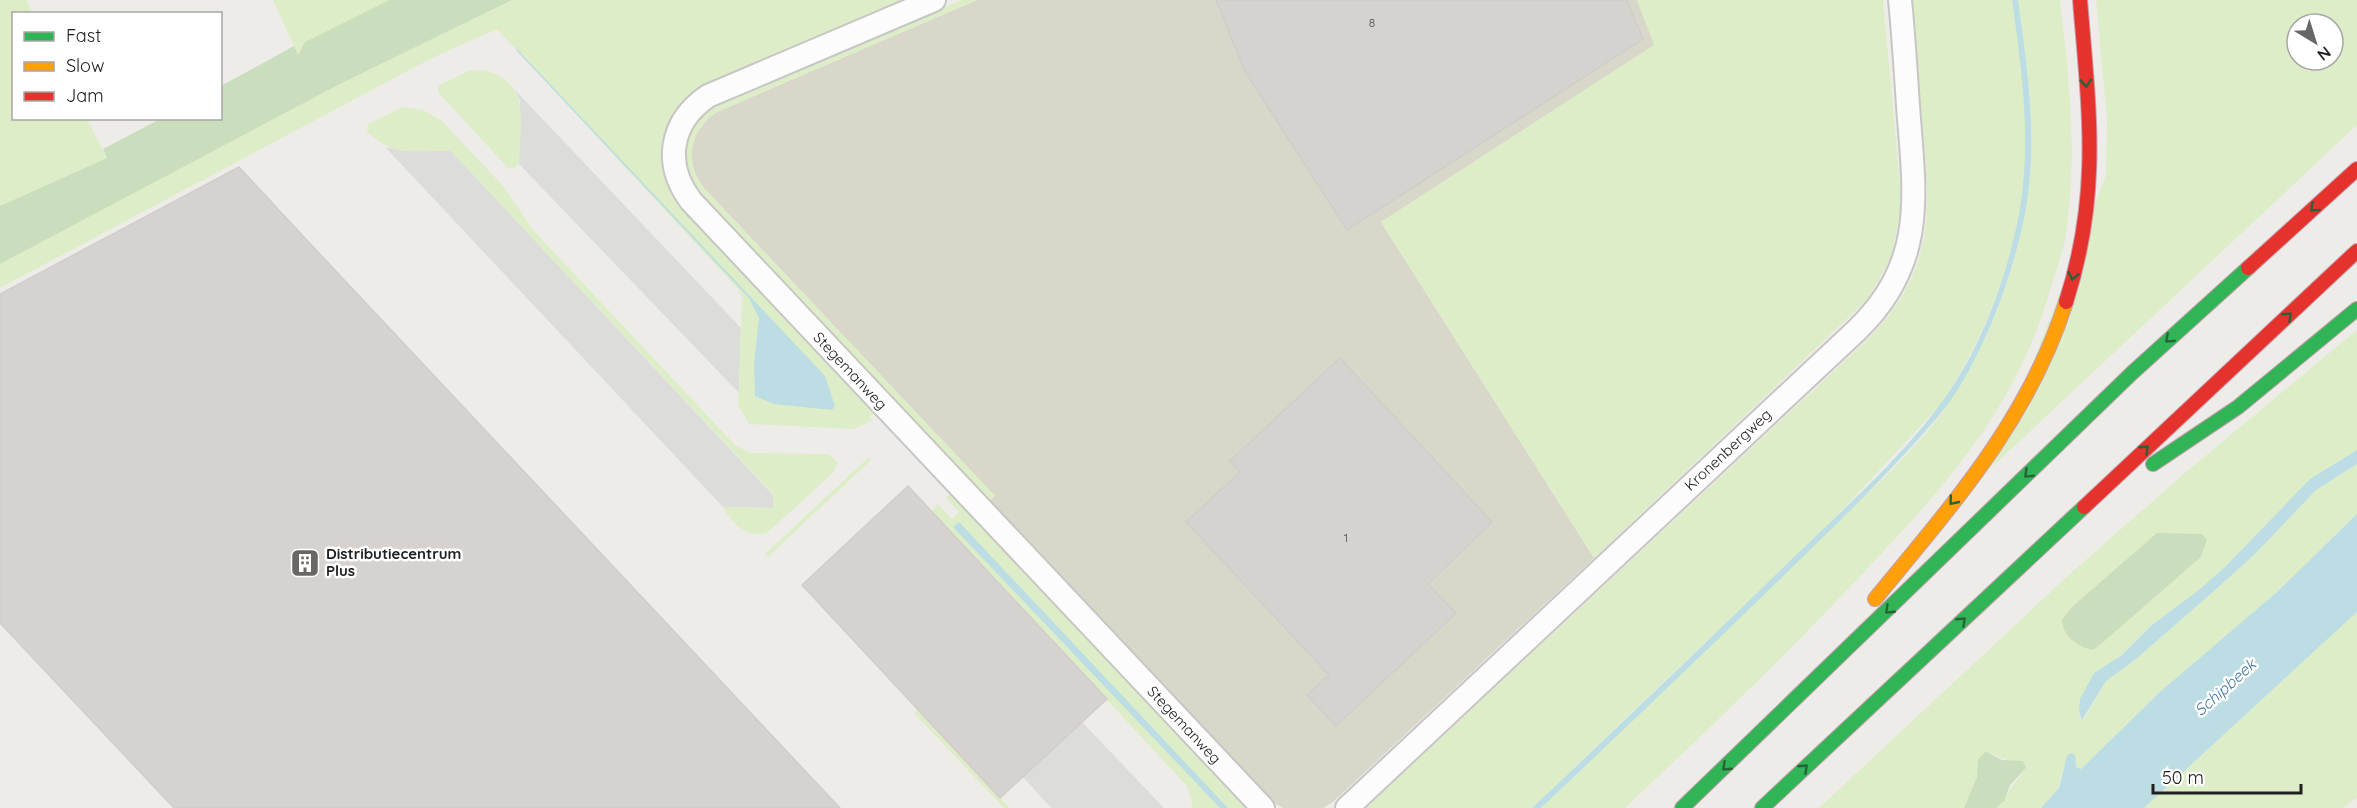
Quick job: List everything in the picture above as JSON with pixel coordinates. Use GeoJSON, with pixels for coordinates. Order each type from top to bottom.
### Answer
{"type":"FeatureCollection","features":[{"type":"Feature","properties":{"kind":"highway"},"geometry":{"type":"LineString","coordinates":[[1784,712],[1985,462],[2020,408],[2049,350],[2071,286],[2088,209],[2091,140],[2080,0]]}},
{"type":"Feature","properties":{"kind":"highway"},"geometry":{"type":"LineString","coordinates":[[1682,808],[1784,712],[2132,373],[2357,169]]}},
{"type":"Feature","properties":{"kind":"highway"},"geometry":{"type":"LineString","coordinates":[[1762,808],[2357,251]]}},
{"type":"Feature","properties":{"kind":"highway"},"geometry":{"type":"LineString","coordinates":[[2072,518],[2238,406],[2357,309]]}},
{"type":"Feature","properties":{"kind":"street","name":"Stegemanweg"},"geometry":{"type":"LineString","coordinates":[[934,0],[708,96],[697,104],[680,126],[675,139],[673,152],[677,178],[683,190],[707,218],[1263,808]]}},
{"type":"Feature","properties":{"kind":"street","name":"Kronenbergweg"},"geometry":{"type":"LineString","coordinates":[[1347,808],[1857,330],[1887,295],[1909,245],[1915,206],[1900,0]]}},
{"type":"Feature","properties":{"kind":"shaded area"},"geometry":{"type":"Polygon","coordinates":[[[977,0],[1637,0],[1655,45],[1381,222],[1594,558],[1333,802],[1323,808],[1283,808],[1273,802],[989,501],[995,496],[704,188],[694,172],[691,153],[696,134],[708,118],[717,112],[977,0]]]}},
{"type":"Feature","properties":{"kind":"shaded area"},"geometry":{"type":"Polygon","coordinates":[[[514,89],[741,328],[739,393],[519,164],[520,101],[514,89]]]}},
{"type":"Feature","properties":{"kind":"shaded area"},"geometry":{"type":"Polygon","coordinates":[[[386,148],[451,151],[773,495],[773,508],[723,507],[386,148]]]}},
{"type":"Feature","properties":{"kind":"shaded area"},"geometry":{"type":"Polygon","coordinates":[[[1082,722],[1164,808],[1051,808],[1023,777],[1082,722]]]}},
{"type":"Feature","properties":{"kind":"green space"},"geometry":{"type":"Polygon","coordinates":[[[0,0],[26,0],[32,12],[12,12],[12,120],[88,120],[107,158],[0,206],[0,0]]]}},
{"type":"Feature","properties":{"kind":"green space"},"geometry":{"type":"Polygon","coordinates":[[[273,0],[389,0],[305,42],[298,55],[273,0]]]}},
{"type":"Feature","properties":{"kind":"green space"},"geometry":{"type":"Polygon","coordinates":[[[389,0],[512,0],[338,85],[0,264],[0,206],[107,158],[103,149],[158,120],[222,120],[222,85],[294,46],[298,55],[305,42],[389,0]]]}},
{"type":"Feature","properties":{"kind":"green space"},"geometry":{"type":"Polygon","coordinates":[[[512,0],[902,0],[703,86],[678,108],[670,121],[662,150],[666,181],[673,197],[875,413],[870,417],[873,420],[854,429],[749,424],[738,405],[742,299],[738,289],[497,29],[432,58],[0,288],[0,264],[338,85],[512,0]]]}},
{"type":"Feature","properties":{"kind":"green space"},"geometry":{"type":"Polygon","coordinates":[[[961,0],[977,0],[717,112],[700,128],[695,137],[692,157],[694,168],[704,188],[995,496],[989,501],[700,192],[688,169],[686,158],[689,135],[703,115],[714,107],[961,0]]]}},
{"type":"Feature","properties":{"kind":"green space"},"geometry":{"type":"Polygon","coordinates":[[[1637,0],[1883,0],[1902,206],[1891,259],[1867,300],[1594,558],[1381,222],[1654,45],[1637,0]]]}},
{"type":"Feature","properties":{"kind":"green space"},"geometry":{"type":"Polygon","coordinates":[[[1910,0],[2012,0],[2024,95],[2025,163],[2021,200],[2005,272],[1977,341],[1941,404],[1833,520],[1532,808],[1366,808],[1866,341],[1889,316],[1905,291],[1916,266],[1923,240],[1926,214],[1925,156],[1910,0]]]}},
{"type":"Feature","properties":{"kind":"green space"},"geometry":{"type":"Polygon","coordinates":[[[2018,0],[2060,0],[2071,116],[2070,204],[2064,245],[2038,328],[1996,412],[1942,486],[1879,556],[1764,675],[1625,808],[1541,808],[1884,478],[1932,425],[1960,386],[1984,341],[2004,293],[2024,219],[2031,164],[2031,136],[2018,0]]]}},
{"type":"Feature","properties":{"kind":"green space"},"geometry":{"type":"Polygon","coordinates":[[[2096,0],[2357,0],[2357,125],[1992,467],[2106,175],[2107,120],[2096,0]]]}},
{"type":"Feature","properties":{"kind":"green space"},"geometry":{"type":"Polygon","coordinates":[[[483,70],[499,76],[509,84],[520,106],[519,164],[513,169],[508,168],[438,92],[439,85],[469,71],[483,70]]]}},
{"type":"Feature","properties":{"kind":"green space"},"geometry":{"type":"Polygon","coordinates":[[[403,107],[423,110],[442,121],[504,187],[533,230],[736,446],[751,453],[829,454],[837,462],[834,472],[767,533],[747,532],[736,524],[723,507],[773,508],[773,494],[451,151],[416,152],[396,149],[377,140],[367,131],[368,124],[403,107]]]}},
{"type":"Feature","properties":{"kind":"green space"},"geometry":{"type":"Polygon","coordinates":[[[2357,330],[2357,450],[2310,479],[2225,567],[2152,625],[2122,655],[2094,673],[2079,711],[2080,717],[2084,719],[2106,681],[2136,659],[2255,554],[2316,490],[2357,464],[2357,514],[2277,592],[2161,691],[2081,769],[2076,767],[2076,761],[2067,756],[2058,789],[2041,808],[1996,808],[2026,768],[1992,754],[1978,759],[1977,777],[1964,808],[1819,808],[2072,572],[2185,473],[2357,330]],[[2202,534],[2068,635],[2077,644],[2093,650],[2201,557],[2207,538],[2202,534]]]}},
{"type":"Feature","properties":{"kind":"green space"},"geometry":{"type":"Polygon","coordinates":[[[869,457],[871,460],[768,557],[765,554],[869,457]]]}},
{"type":"Feature","properties":{"kind":"green space"},"geometry":{"type":"Polygon","coordinates":[[[950,494],[1246,808],[1193,808],[1187,786],[931,511],[938,504],[952,519],[959,512],[946,498],[950,494]]]}},
{"type":"Feature","properties":{"kind":"green space"},"geometry":{"type":"Polygon","coordinates":[[[2157,533],[2202,534],[2207,539],[2201,557],[2093,650],[2072,640],[2065,631],[2062,620],[2073,606],[2157,533]]]}},
{"type":"Feature","properties":{"kind":"green space"},"geometry":{"type":"Polygon","coordinates":[[[2357,612],[2357,798],[2342,808],[2144,808],[2357,612]]]}},
{"type":"Feature","properties":{"kind":"green space"},"geometry":{"type":"Polygon","coordinates":[[[918,710],[1010,808],[1004,808],[914,713],[918,710]]]}},
{"type":"Feature","properties":{"kind":"green space"},"geometry":{"type":"Polygon","coordinates":[[[1986,752],[2002,760],[2023,761],[2026,768],[2010,785],[2004,801],[1996,808],[1964,808],[1977,777],[1978,759],[1986,752]]]}},
{"type":"Feature","properties":{"kind":"water"},"geometry":{"type":"Polygon","coordinates":[[[2012,0],[2018,0],[2028,82],[2031,164],[2028,191],[2019,240],[1999,305],[1981,347],[1960,386],[1926,431],[1838,523],[1541,808],[1532,808],[1900,453],[1937,408],[1965,367],[2002,281],[2019,214],[2023,187],[2024,107],[2012,0]]]}},
{"type":"Feature","properties":{"kind":"water"},"geometry":{"type":"Polygon","coordinates":[[[517,49],[825,376],[835,406],[832,410],[774,404],[755,396],[754,363],[759,318],[749,298],[517,49]]]}},
{"type":"Feature","properties":{"kind":"water"},"geometry":{"type":"Polygon","coordinates":[[[2357,450],[2357,464],[2316,490],[2255,554],[2136,659],[2106,681],[2082,720],[2079,711],[2080,699],[2094,673],[2122,655],[2152,625],[2225,567],[2310,479],[2357,450]]]}},
{"type":"Feature","properties":{"kind":"water","name":"Schipbeek"},"geometry":{"type":"Polygon","coordinates":[[[2357,514],[2357,612],[2144,808],[2041,808],[2059,788],[2067,756],[2070,753],[2075,755],[2076,767],[2081,769],[2161,691],[2277,592],[2357,514]]]}},
{"type":"Feature","properties":{"kind":"water"},"geometry":{"type":"Polygon","coordinates":[[[959,522],[1228,808],[1220,808],[953,527],[959,522]]]}},
{"type":"Feature","properties":{"kind":"building"},"geometry":{"type":"Polygon","coordinates":[[[1216,0],[1627,0],[1643,39],[1347,230],[1244,70],[1216,0]]]}},
{"type":"Feature","properties":{"kind":"building","name":"Distributiecentrum Plus"},"geometry":{"type":"Polygon","coordinates":[[[239,167],[840,808],[174,808],[0,623],[0,294],[239,167]]]}},
{"type":"Feature","properties":{"kind":"building"},"geometry":{"type":"Polygon","coordinates":[[[1340,358],[1492,522],[1428,584],[1456,613],[1336,726],[1307,695],[1329,675],[1186,522],[1240,472],[1230,461],[1340,358]]]}},
{"type":"Feature","properties":{"kind":"building"},"geometry":{"type":"Polygon","coordinates":[[[908,486],[1107,699],[1000,798],[802,585],[908,486]]]}},
{"type":"Feature","properties":{"kind":"traffic: fast"},"geometry":{"type":"LineString","coordinates":[[1682,808],[2132,373],[2248,268]]}},
{"type":"Feature","properties":{"kind":"traffic: fast"},"geometry":{"type":"LineString","coordinates":[[2153,464],[2238,407],[2357,309]]}},
{"type":"Feature","properties":{"kind":"traffic: fast"},"geometry":{"type":"LineString","coordinates":[[1762,808],[2084,507]]}},
{"type":"Feature","properties":{"kind":"traffic: slow"},"geometry":{"type":"LineString","coordinates":[[1875,599],[1959,495],[2009,423],[2050,345],[2066,302]]}},
{"type":"Feature","properties":{"kind":"traffic: jam"},"geometry":{"type":"LineString","coordinates":[[2066,302],[2077,262],[2088,188],[2089,116],[2080,0]]}},
{"type":"Feature","properties":{"kind":"traffic: jam"},"geometry":{"type":"LineString","coordinates":[[2248,268],[2357,169]]}},
{"type":"Feature","properties":{"kind":"traffic: jam"},"geometry":{"type":"LineString","coordinates":[[2084,507],[2357,251]]}},
{"type":"Feature","properties":{"kind":"place","name":"Distributiecentrum Plus"},"geometry":{"type":"Point","coordinates":[305,563]}}]}
